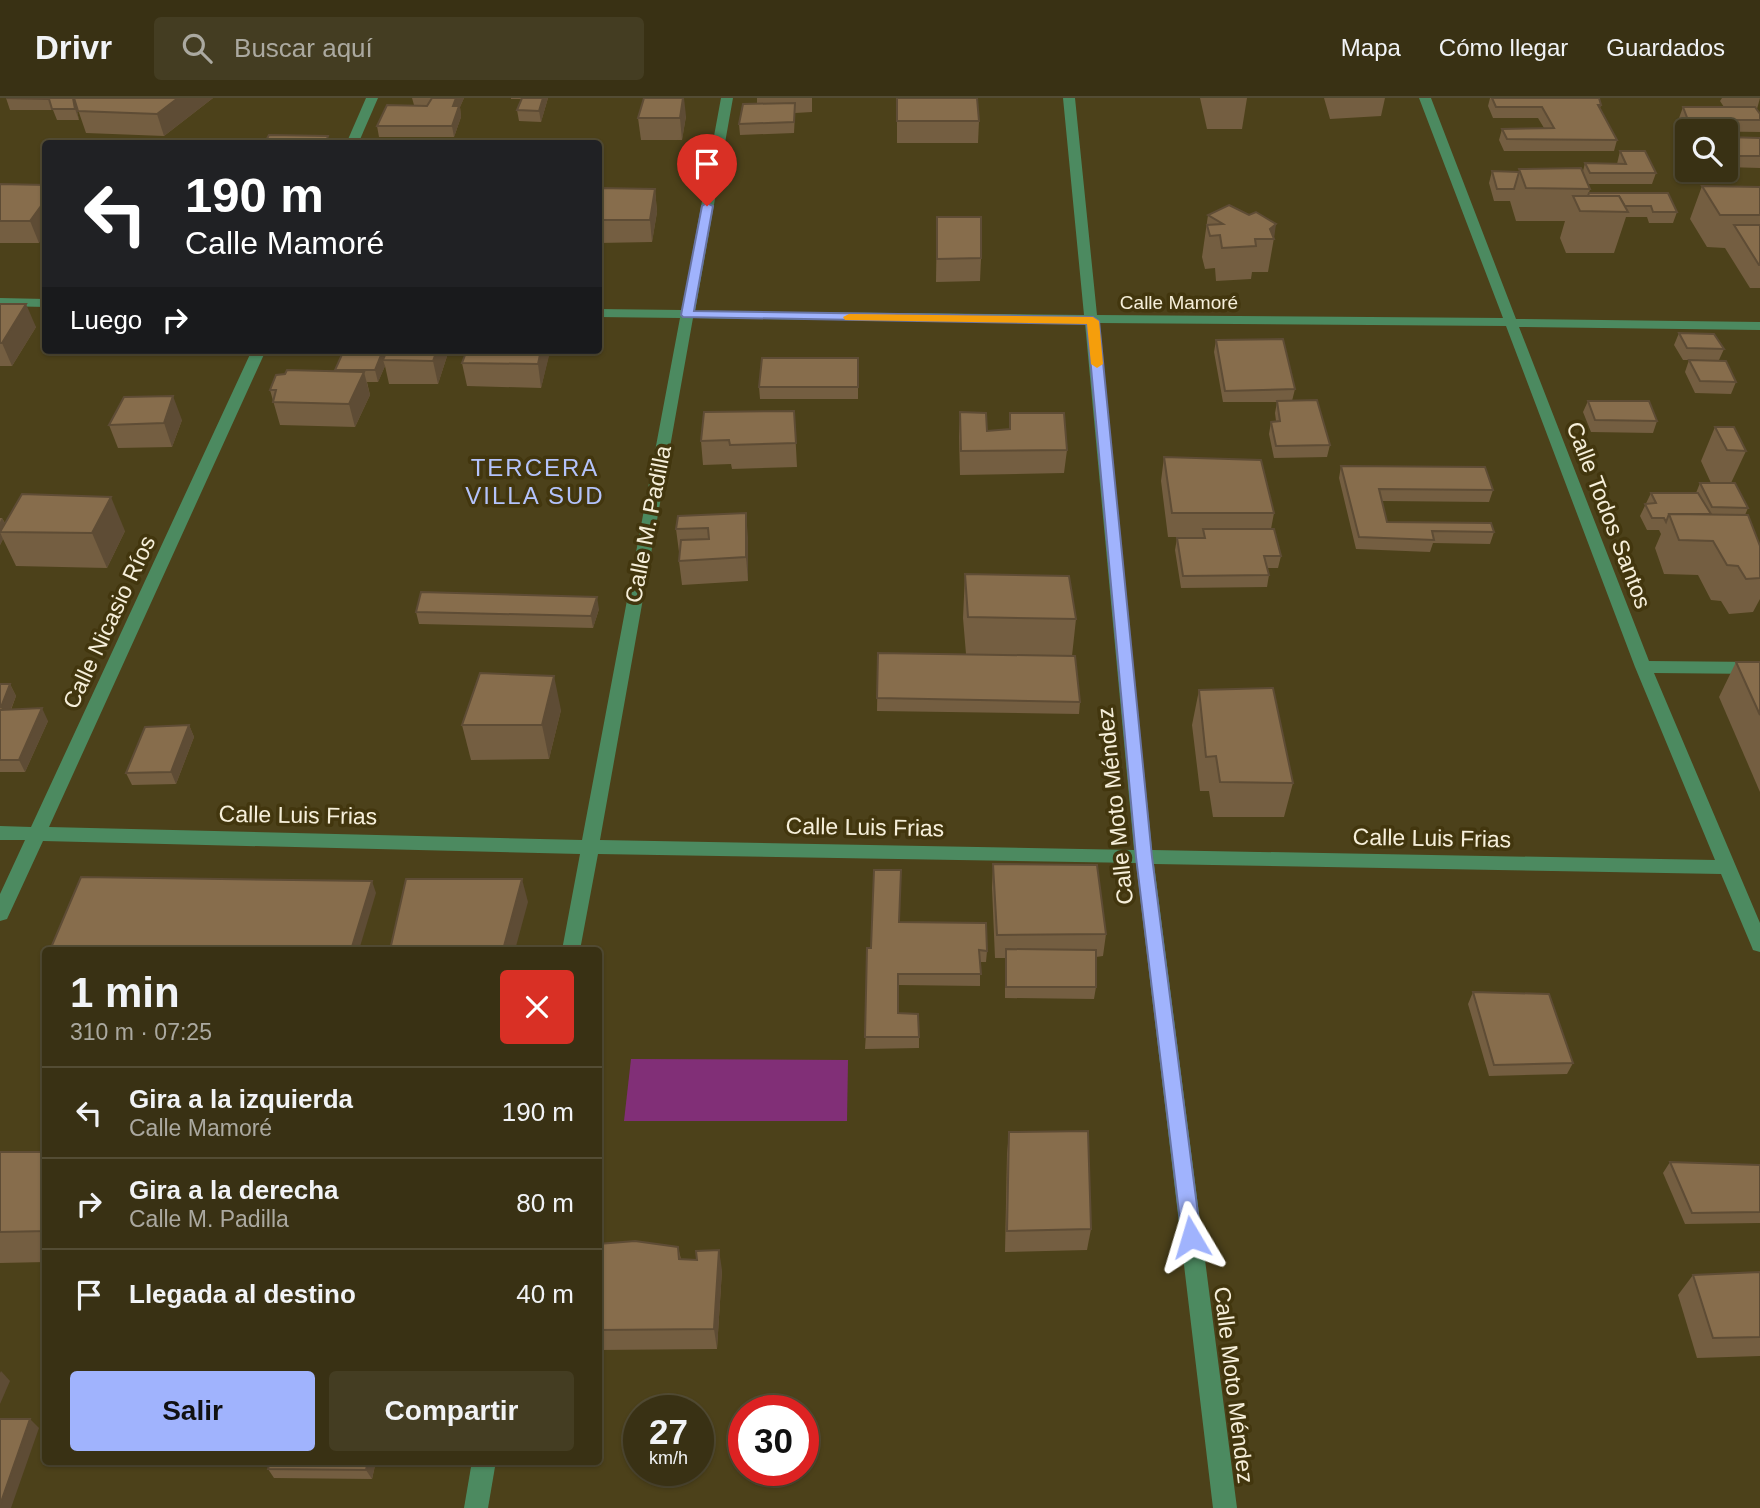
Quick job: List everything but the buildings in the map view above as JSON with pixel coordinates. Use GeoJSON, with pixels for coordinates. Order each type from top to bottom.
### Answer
{"type":"FeatureCollection","features":[{"type":"Feature","properties":{"kind":"street"},"geometry":{"type":"LineString","coordinates":[[354,140],[372,98]]}},
{"type":"Feature","properties":{"kind":"street","name":"Calle M. Padilla"},"geometry":{"type":"LineString","coordinates":[[571,947],[727,98]]}},
{"type":"Feature","properties":{"kind":"street","name":"Calle Moto Méndez"},"geometry":{"type":"LineString","coordinates":[[1069,98],[1144,857],[1225,1508]]}},
{"type":"Feature","properties":{"kind":"street","name":"Calle Todos Santos"},"geometry":{"type":"LineString","coordinates":[[1425,98],[1643,667],[1730,867],[1760,945]]}},
{"type":"Feature","properties":{"kind":"street"},"geometry":{"type":"LineString","coordinates":[[0,302],[42,303]]}},
{"type":"Feature","properties":{"kind":"street","name":"Calle Mamoré"},"geometry":{"type":"LineString","coordinates":[[602,313],[1093,321],[1511,322],[1760,326]]}},
{"type":"Feature","properties":{"kind":"street","name":"Calle Nicasio Ríos"},"geometry":{"type":"LineString","coordinates":[[0,914],[257,354]]}},
{"type":"Feature","properties":{"kind":"street"},"geometry":{"type":"LineString","coordinates":[[1643,667],[1760,668]]}},
{"type":"Feature","properties":{"kind":"street","name":"Calle Luis Frias"},"geometry":{"type":"LineString","coordinates":[[0,833],[588,847],[1730,867]]}},
{"type":"Feature","properties":{"kind":"street"},"geometry":{"type":"LineString","coordinates":[[476,1508],[483,1465]]}},
{"type":"Feature","properties":{"kind":"shaded area"},"geometry":{"type":"Polygon","coordinates":[[[631,1059],[848,1060],[847,1121],[624,1121],[631,1059]]]}},
{"type":"Feature","properties":{"kind":"slow traffic"},"geometry":{"type":"LineString","coordinates":[[849,317],[1093,321],[1097,364]]}},
{"type":"Feature","properties":{"kind":"district","name":"TERCERA VILLA SUD"},"geometry":{"type":"Point","coordinates":[535,481]}},
{"type":"Feature","properties":{"kind":"route"},"geometry":{"type":"LineString","coordinates":[[707,206],[687,315],[1093,321],[1144,857],[1191,1237]]}}]}
